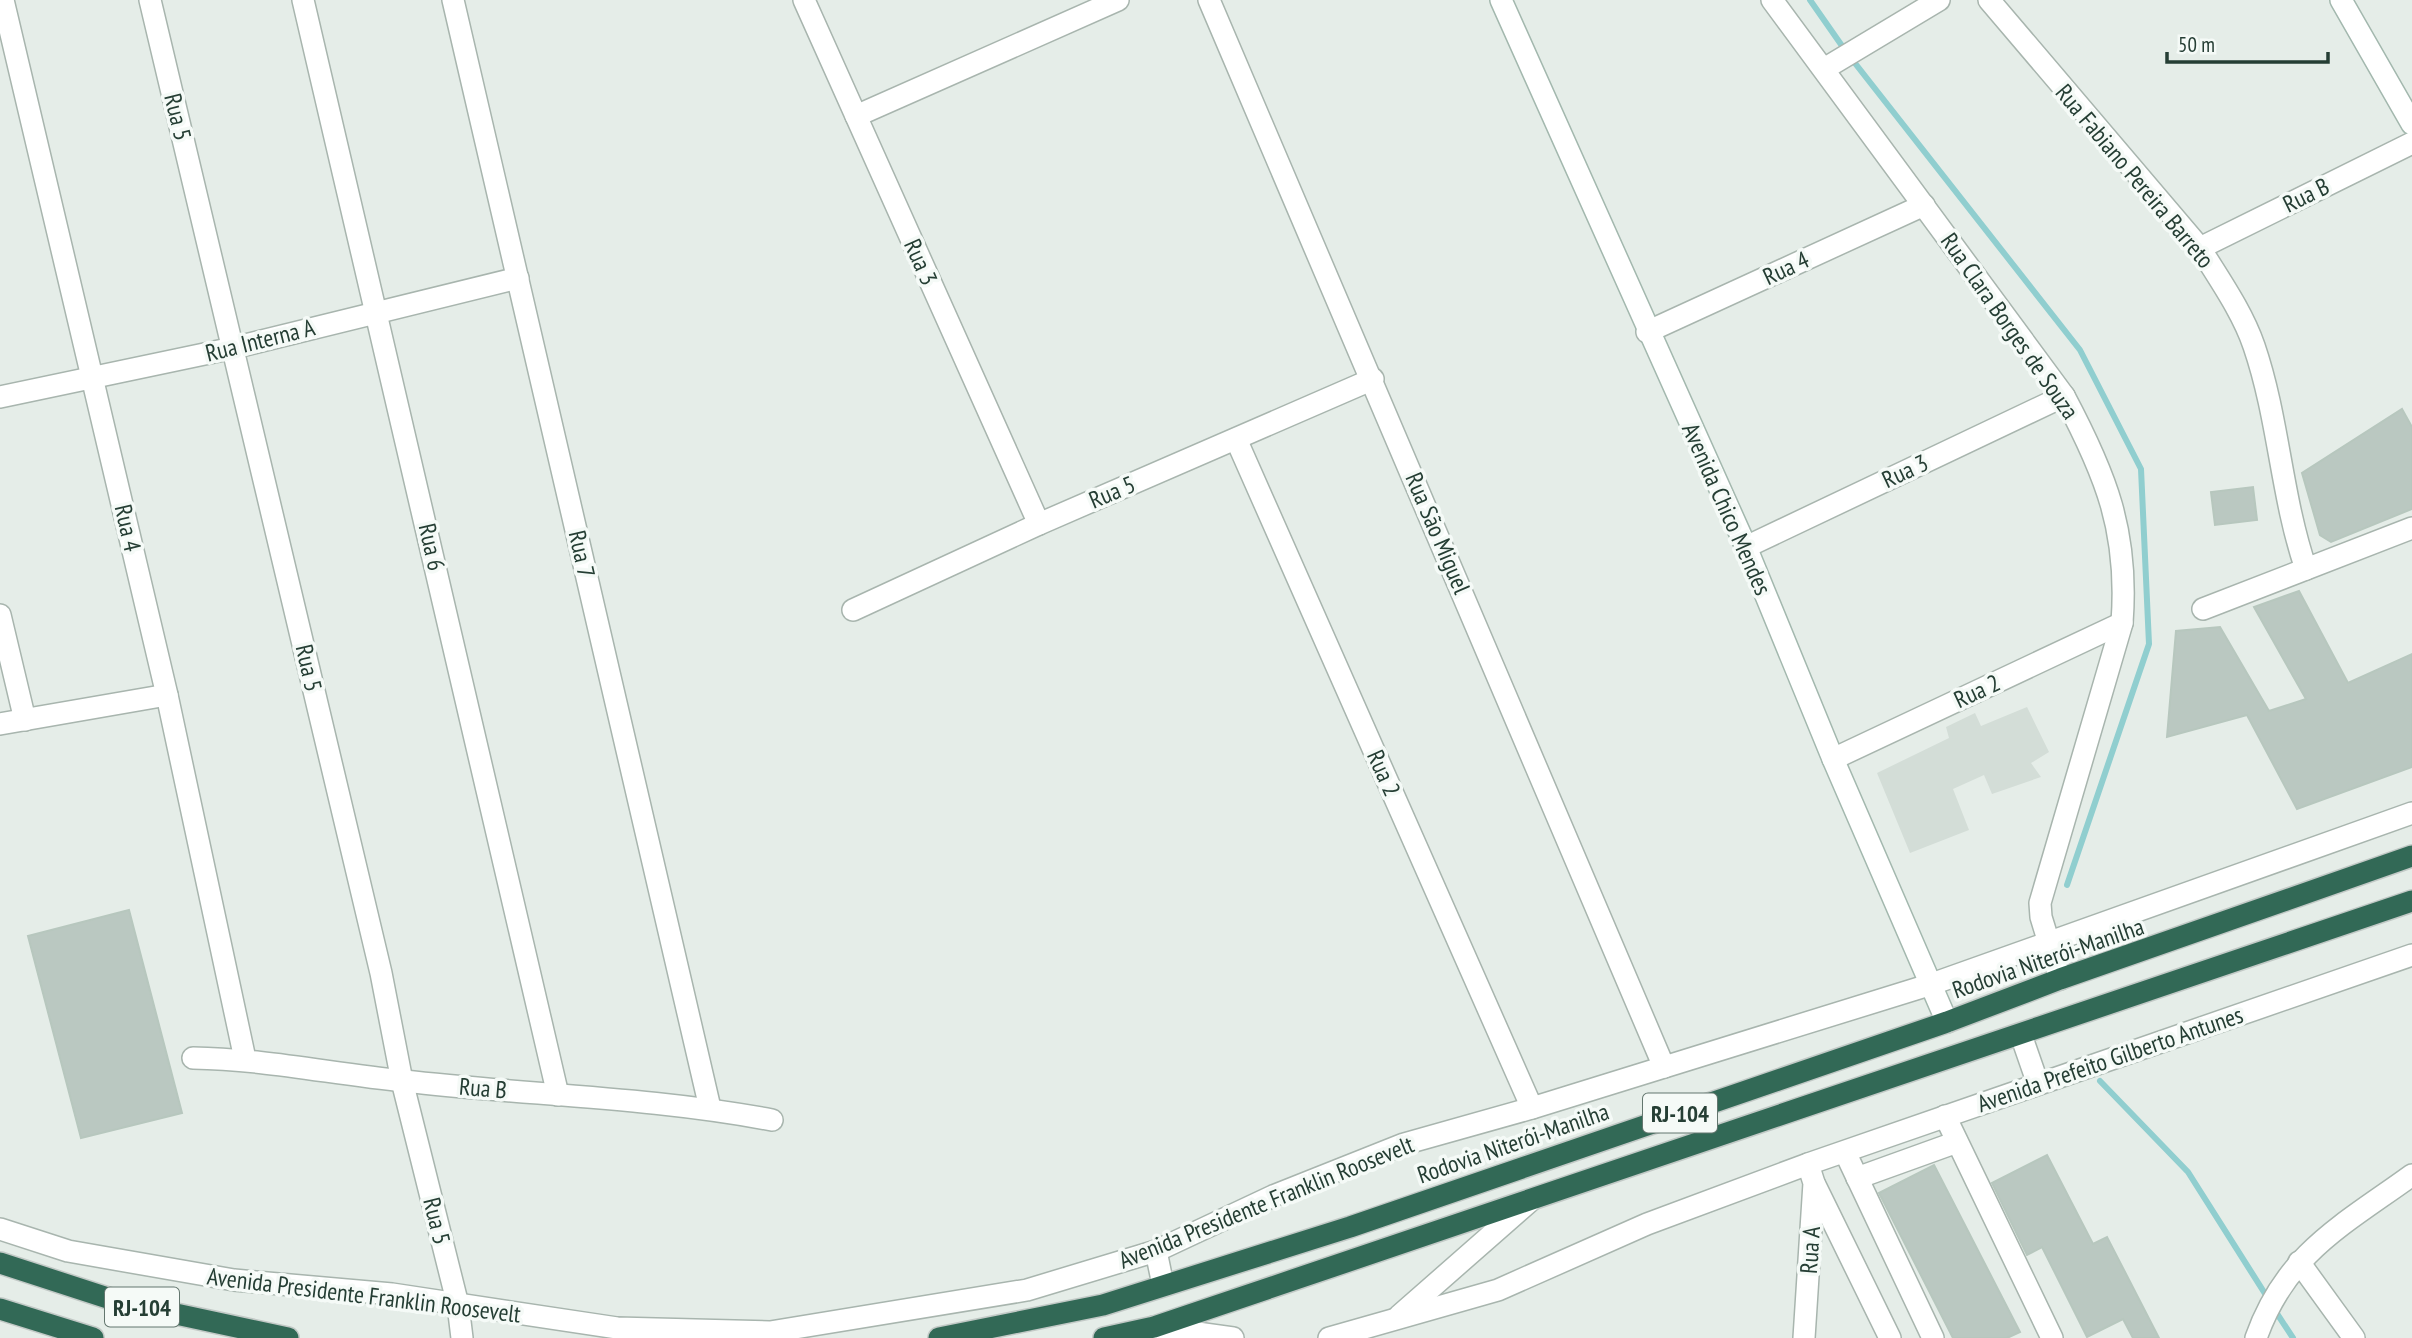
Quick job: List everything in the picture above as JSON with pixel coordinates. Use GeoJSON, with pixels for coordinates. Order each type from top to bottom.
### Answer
{"type":"FeatureCollection","features":[{"type":"Feature","properties":{"kind":"highway","name":"Rodovia Niterói-Manilha"},"geometry":{"type":"LineString","coordinates":[[939,1338],[1103,1305],[1350,1227],[1947,1022],[2060,979],[2412,856]]}},
{"type":"Feature","properties":{"kind":"highway","name":"RJ-104"},"geometry":{"type":"LineString","coordinates":[[1104,1338],[1154,1326],[1530,1201],[2412,901]]}},
{"type":"Feature","properties":{"kind":"highway","name":"RJ-104"},"geometry":{"type":"LineString","coordinates":[[0,1263],[120,1302],[288,1338]]}},
{"type":"Feature","properties":{"kind":"highway","name":"RJ-104"},"geometry":{"type":"LineString","coordinates":[[0,1309],[93,1338]]}},
{"type":"Feature","properties":{"kind":"street","name":"Rua 4"},"geometry":{"type":"LineString","coordinates":[[3,0],[167,695],[245,1059]]}},
{"type":"Feature","properties":{"kind":"street","name":"Rua 5"},"geometry":{"type":"LineString","coordinates":[[150,0],[381,973],[402,1081],[458,1306],[462,1338]]}},
{"type":"Feature","properties":{"kind":"street","name":"Rua 6"},"geometry":{"type":"LineString","coordinates":[[303,0],[378,312],[558,1095]]}},
{"type":"Feature","properties":{"kind":"street","name":"Rua 7"},"geometry":{"type":"LineString","coordinates":[[453,0],[710,1108]]}},
{"type":"Feature","properties":{"kind":"street","name":"Rua 3"},"geometry":{"type":"LineString","coordinates":[[804,0],[1039,524]]}},
{"type":"Feature","properties":{"kind":"street"},"geometry":{"type":"LineString","coordinates":[[856,116],[1118,0]]}},
{"type":"Feature","properties":{"kind":"street","name":"Rua São Miguel"},"geometry":{"type":"LineString","coordinates":[[1209,0],[1373,379],[1664,1067]]}},
{"type":"Feature","properties":{"kind":"street","name":"Avenida Chico Mendes"},"geometry":{"type":"LineString","coordinates":[[1501,0],[1647,332],[1746,547],[1833,760],[1947,1022]]}},
{"type":"Feature","properties":{"kind":"street","name":"Rua Clara Borges de Souza"},"geometry":{"type":"LineString","coordinates":[[1772,0],[1832,65],[1924,205],[2064,396],[2095,454],[2120,531],[2125,581],[2122,623],[2043,889],[2041,917],[2060,979]]}},
{"type":"Feature","properties":{"kind":"street"},"geometry":{"type":"LineString","coordinates":[[1832,65],[1939,0]]}},
{"type":"Feature","properties":{"kind":"street","name":"Rua Fabiano Pereira Barreto"},"geometry":{"type":"LineString","coordinates":[[1989,0],[2200,248],[2228,293],[2253,343],[2270,399],[2289,518],[2306,569]]}},
{"type":"Feature","properties":{"kind":"street"},"geometry":{"type":"LineString","coordinates":[[2341,0],[2412,124]]}},
{"type":"Feature","properties":{"kind":"street","name":"Rua B"},"geometry":{"type":"LineString","coordinates":[[2200,248],[2412,143]]}},
{"type":"Feature","properties":{"kind":"street","name":"Rua 4"},"geometry":{"type":"LineString","coordinates":[[1647,332],[1924,205]]}},
{"type":"Feature","properties":{"kind":"street","name":"Rua Interna A"},"geometry":{"type":"LineString","coordinates":[[0,397],[233,348],[518,278]]}},
{"type":"Feature","properties":{"kind":"street","name":"Rua 5"},"geometry":{"type":"LineString","coordinates":[[853,610],[1039,524],[1373,379]]}},
{"type":"Feature","properties":{"kind":"street","name":"Rua 3"},"geometry":{"type":"LineString","coordinates":[[1746,547],[2064,396]]}},
{"type":"Feature","properties":{"kind":"street","name":"Rua 2"},"geometry":{"type":"LineString","coordinates":[[1236,439],[1532,1108]]}},
{"type":"Feature","properties":{"kind":"street"},"geometry":{"type":"LineString","coordinates":[[2203,609],[2412,528]]}},
{"type":"Feature","properties":{"kind":"street"},"geometry":{"type":"LineString","coordinates":[[0,615],[25,720]]}},
{"type":"Feature","properties":{"kind":"street","name":"Rua 2"},"geometry":{"type":"LineString","coordinates":[[1833,760],[2122,623]]}},
{"type":"Feature","properties":{"kind":"street"},"geometry":{"type":"LineString","coordinates":[[0,724],[167,695]]}},
{"type":"Feature","properties":{"kind":"street","name":"Avenida Presidente Franklin Roosevelt"},"geometry":{"type":"LineString","coordinates":[[0,1229],[68,1251],[222,1278],[392,1294],[617,1328],[770,1332],[1027,1290],[1156,1251],[1273,1196],[1404,1144],[1532,1108],[1932,984],[2412,813]]}},
{"type":"Feature","properties":{"kind":"street","name":"Avenida Prefeito Gilberto Antunes"},"geometry":{"type":"LineString","coordinates":[[1329,1338],[1497,1290],[1647,1224],[1811,1173],[1845,1152],[2412,955]]}},
{"type":"Feature","properties":{"kind":"street"},"geometry":{"type":"LineString","coordinates":[[2021,1035],[2038,1084]]}},
{"type":"Feature","properties":{"kind":"street","name":"Rua B"},"geometry":{"type":"LineString","coordinates":[[193,1058],[245,1059],[402,1081],[710,1108],[772,1120]]}},
{"type":"Feature","properties":{"kind":"street"},"geometry":{"type":"LineString","coordinates":[[1945,1116],[2052,1338]]}},
{"type":"Feature","properties":{"kind":"street"},"geometry":{"type":"LineString","coordinates":[[1857,1178],[1957,1142]]}},
{"type":"Feature","properties":{"kind":"street"},"geometry":{"type":"LineString","coordinates":[[1845,1152],[1933,1338]]}},
{"type":"Feature","properties":{"kind":"street"},"geometry":{"type":"LineString","coordinates":[[1811,1173],[1890,1338]]}},
{"type":"Feature","properties":{"kind":"street","name":"Rua A"},"geometry":{"type":"LineString","coordinates":[[1804,1338],[1811,1173]]}},
{"type":"Feature","properties":{"kind":"street"},"geometry":{"type":"LineString","coordinates":[[2256,1338],[2268,1307],[2293,1268],[2327,1237],[2412,1175]]}},
{"type":"Feature","properties":{"kind":"street"},"geometry":{"type":"LineString","coordinates":[[1395,1320],[1530,1201]]}},
{"type":"Feature","properties":{"kind":"street"},"geometry":{"type":"LineString","coordinates":[[1156,1251],[1163,1285]]}},
{"type":"Feature","properties":{"kind":"street"},"geometry":{"type":"LineString","coordinates":[[2293,1268],[2354,1338]]}},
{"type":"Feature","properties":{"kind":"street"},"geometry":{"type":"LineString","coordinates":[[1154,1326],[1233,1338]]}},
{"type":"Feature","properties":{"kind":"shaded area"},"geometry":{"type":"Polygon","coordinates":[[[2027,707],[2049,752],[2031,763],[2041,777],[1992,794],[1984,775],[1953,789],[1969,830],[1910,853],[1877,773],[1949,738],[1946,727],[1975,713],[1981,726],[2027,707]]]}},
{"type":"Feature","properties":{"kind":"building"},"geometry":{"type":"Polygon","coordinates":[[[2402,409],[2412,427],[2412,509],[2331,542],[2320,535],[2302,473],[2402,409]]]}},
{"type":"Feature","properties":{"kind":"building"},"geometry":{"type":"Polygon","coordinates":[[[2253,487],[2257,520],[2215,525],[2211,492],[2253,487]]]}},
{"type":"Feature","properties":{"kind":"building"},"geometry":{"type":"Polygon","coordinates":[[[2299,591],[2348,683],[2412,654],[2412,767],[2297,809],[2247,715],[2167,737],[2176,631],[2220,627],[2269,711],[2306,699],[2254,607],[2299,591]]]}},
{"type":"Feature","properties":{"kind":"building"},"geometry":{"type":"Polygon","coordinates":[[[129,910],[182,1113],[81,1138],[28,936],[129,910]]]}},
{"type":"Feature","properties":{"kind":"building"},"geometry":{"type":"Polygon","coordinates":[[[2047,1155],[2093,1244],[2107,1237],[2159,1338],[2133,1338],[2123,1319],[2087,1337],[2042,1247],[2027,1255],[1992,1183],[2047,1155]]]}},
{"type":"Feature","properties":{"kind":"building"},"geometry":{"type":"Polygon","coordinates":[[[1934,1165],[2020,1332],[2007,1338],[1953,1338],[1879,1193],[1934,1165]]]}},
{"type":"Feature","properties":{"kind":"waterway"},"geometry":{"type":"LineString","coordinates":[[1810,0],[1847,53],[2080,350],[2141,469],[2149,644],[2067,885]]}},
{"type":"Feature","properties":{"kind":"waterway"},"geometry":{"type":"LineString","coordinates":[[2100,1081],[2188,1172],[2269,1300]]}},
{"type":"Feature","properties":{"kind":"waterway"},"geometry":{"type":"LineString","coordinates":[[2274,1309],[2293,1338]]}}]}
